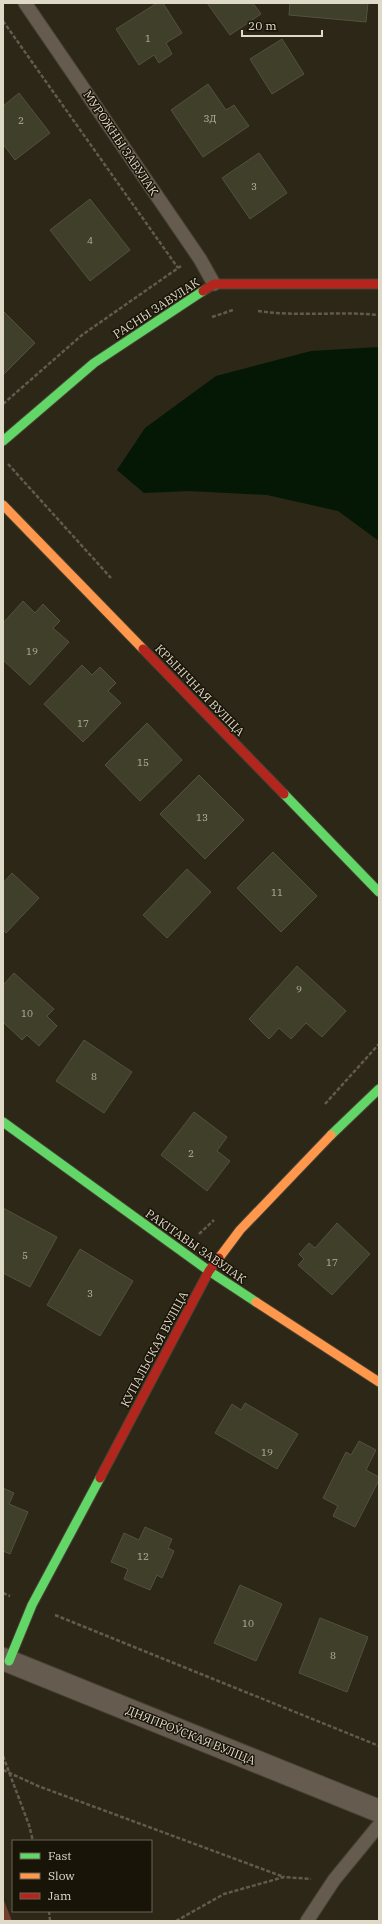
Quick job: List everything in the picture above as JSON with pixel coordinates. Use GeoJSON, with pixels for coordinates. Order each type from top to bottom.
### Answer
{"type":"FeatureCollection","features":[{"type":"Feature","properties":{"kind":"street","name":"РАСНЫ ЗАВУЛАК"},"geometry":{"type":"LineString","coordinates":[[3,441],[94,364],[214,284],[379,284]]}},
{"type":"Feature","properties":{"kind":"street","name":"КРЫНІЧНАЯ ВУЛІЦА"},"geometry":{"type":"LineString","coordinates":[[3,505],[379,892]]}},
{"type":"Feature","properties":{"kind":"street","name":"КУПАЛЬСКАЯ ВУЛІЦА"},"geometry":{"type":"LineString","coordinates":[[6,1660],[32,1605],[209,1272],[240,1230],[309,1157],[379,1089]]}},
{"type":"Feature","properties":{"kind":"street","name":"РАКІТАВЫ ЗАВУЛАК"},"geometry":{"type":"LineString","coordinates":[[3,1122],[209,1272],[379,1382]]}},
{"type":"Feature","properties":{"kind":"street","name":"ДНЯПРОЎСКАЯ ВУЛІЦА"},"geometry":{"type":"LineString","coordinates":[[6,1660],[379,1811]]}},
{"type":"Feature","properties":{"kind":"lane","name":"МУРОЖНЫ ЗАВУЛАК"},"geometry":{"type":"LineString","coordinates":[[25,3],[200,259],[214,284]]}},
{"type":"Feature","properties":{"kind":"lane"},"geometry":{"type":"LineString","coordinates":[[307,1921],[334,1880],[379,1825]]}},
{"type":"Feature","properties":{"kind":"path"},"geometry":{"type":"LineString","coordinates":[[3,21],[178,268]]}},
{"type":"Feature","properties":{"kind":"path"},"geometry":{"type":"LineString","coordinates":[[210,318],[239,308]]}},
{"type":"Feature","properties":{"kind":"path"},"geometry":{"type":"LineString","coordinates":[[254,310],[278,314],[358,313],[379,315]]}},
{"type":"Feature","properties":{"kind":"path"},"geometry":{"type":"LineString","coordinates":[[13,458],[8,464],[114,581]]}},
{"type":"Feature","properties":{"kind":"path"},"geometry":{"type":"LineString","coordinates":[[322,1108],[379,1044]]}},
{"type":"Feature","properties":{"kind":"path"},"geometry":{"type":"LineString","coordinates":[[191,1232],[198,1235],[220,1215]]}},
{"type":"Feature","properties":{"kind":"path"},"geometry":{"type":"LineString","coordinates":[[3,1593],[379,1746]]}},
{"type":"Feature","properties":{"kind":"path"},"geometry":{"type":"LineString","coordinates":[[3,1756],[30,1825],[33,1840]]}},
{"type":"Feature","properties":{"kind":"path"},"geometry":{"type":"LineString","coordinates":[[3,1770],[38,1786],[284,1877],[334,1880]]}},
{"type":"Feature","properties":{"kind":"path"},"geometry":{"type":"LineString","coordinates":[[176,1921],[224,1894],[284,1877]]}},
{"type":"Feature","properties":{"kind":"shaded area"},"geometry":{"type":"Polygon","coordinates":[[[379,347],[379,541],[338,511],[267,495],[189,491],[144,493],[117,470],[145,428],[216,376],[311,351],[379,347]]]}},
{"type":"Feature","properties":{"kind":"shaded area"},"geometry":{"type":"Polygon","coordinates":[[[3,1898],[12,1921],[3,1921],[3,1898]]]}},
{"type":"Feature","properties":{"kind":"building"},"geometry":{"type":"Polygon","coordinates":[[[157,3],[163,3],[182,33],[166,43],[172,54],[159,63],[154,55],[139,65],[116,29],[157,3]]]}},
{"type":"Feature","properties":{"kind":"building"},"geometry":{"type":"Polygon","coordinates":[[[207,3],[253,3],[261,14],[230,35],[207,3]]]}},
{"type":"Feature","properties":{"kind":"building"},"geometry":{"type":"Polygon","coordinates":[[[290,3],[368,3],[366,22],[289,15],[290,3]]]}},
{"type":"Feature","properties":{"kind":"building"},"geometry":{"type":"Polygon","coordinates":[[[282,39],[304,74],[272,94],[250,59],[282,39]]]}},
{"type":"Feature","properties":{"kind":"building"},"geometry":{"type":"Polygon","coordinates":[[[208,84],[226,110],[234,105],[249,126],[203,157],[171,110],[208,84]]]}},
{"type":"Feature","properties":{"kind":"building"},"geometry":{"type":"Polygon","coordinates":[[[19,93],[50,133],[15,160],[3,144],[3,106],[19,93]]]}},
{"type":"Feature","properties":{"kind":"building"},"geometry":{"type":"Polygon","coordinates":[[[259,153],[287,193],[250,219],[222,178],[259,153]]]}},
{"type":"Feature","properties":{"kind":"building"},"geometry":{"type":"Polygon","coordinates":[[[90,199],[130,250],[90,281],[50,230],[90,199]]]}},
{"type":"Feature","properties":{"kind":"building"},"geometry":{"type":"Polygon","coordinates":[[[3,311],[35,343],[3,375],[3,311]]]}},
{"type":"Feature","properties":{"kind":"building"},"geometry":{"type":"Polygon","coordinates":[[[23,601],[35,613],[43,604],[60,621],[53,628],[69,642],[30,685],[3,660],[3,623],[23,601]]]}},
{"type":"Feature","properties":{"kind":"building"},"geometry":{"type":"Polygon","coordinates":[[[82,665],[92,675],[100,667],[116,683],[108,691],[121,703],[83,742],[44,704],[82,665]]]}},
{"type":"Feature","properties":{"kind":"building"},"geometry":{"type":"Polygon","coordinates":[[[147,723],[182,760],[140,801],[105,765],[147,723]]]}},
{"type":"Feature","properties":{"kind":"building"},"geometry":{"type":"Polygon","coordinates":[[[199,775],[244,820],[205,859],[160,814],[199,775]]]}},
{"type":"Feature","properties":{"kind":"building"},"geometry":{"type":"Polygon","coordinates":[[[273,852],[317,896],[281,932],[237,888],[273,852]]]}},
{"type":"Feature","properties":{"kind":"building"},"geometry":{"type":"Polygon","coordinates":[[[187,869],[211,892],[167,938],[143,915],[187,869]]]}},
{"type":"Feature","properties":{"kind":"building"},"geometry":{"type":"Polygon","coordinates":[[[12,873],[39,898],[6,933],[3,930],[3,883],[12,873]]]}},
{"type":"Feature","properties":{"kind":"building"},"geometry":{"type":"Polygon","coordinates":[[[297,966],[346,1011],[322,1037],[306,1023],[291,1039],[279,1028],[269,1039],[249,1019],[297,966]]]}},
{"type":"Feature","properties":{"kind":"building"},"geometry":{"type":"Polygon","coordinates":[[[14,973],[54,1009],[47,1016],[57,1026],[39,1046],[27,1035],[22,1040],[3,1022],[3,985],[14,973]]]}},
{"type":"Feature","properties":{"kind":"building"},"geometry":{"type":"Polygon","coordinates":[[[84,1040],[132,1072],[104,1113],[56,1081],[84,1040]]]}},
{"type":"Feature","properties":{"kind":"building"},"geometry":{"type":"Polygon","coordinates":[[[194,1112],[227,1137],[217,1151],[230,1161],[207,1191],[161,1155],[194,1112]]]}},
{"type":"Feature","properties":{"kind":"building"},"geometry":{"type":"Polygon","coordinates":[[[3,1208],[57,1237],[30,1287],[3,1273],[3,1208]]]}},
{"type":"Feature","properties":{"kind":"building"},"geometry":{"type":"Polygon","coordinates":[[[337,1223],[370,1254],[332,1295],[298,1265],[304,1259],[299,1254],[309,1243],[315,1248],[337,1223]]]}},
{"type":"Feature","properties":{"kind":"building"},"geometry":{"type":"Polygon","coordinates":[[[80,1249],[133,1281],[100,1336],[47,1305],[80,1249]]]}},
{"type":"Feature","properties":{"kind":"building"},"geometry":{"type":"Polygon","coordinates":[[[245,1403],[298,1434],[277,1469],[215,1433],[232,1404],[241,1410],[245,1403]]]}},
{"type":"Feature","properties":{"kind":"building"},"geometry":{"type":"Polygon","coordinates":[[[359,1441],[376,1450],[366,1470],[379,1477],[379,1480],[355,1527],[333,1516],[338,1506],[323,1498],[346,1452],[351,1455],[359,1441]]]}},
{"type":"Feature","properties":{"kind":"building"},"geometry":{"type":"Polygon","coordinates":[[[3,1488],[14,1493],[9,1504],[28,1512],[10,1554],[3,1551],[3,1488]]]}},
{"type":"Feature","properties":{"kind":"building"},"geometry":{"type":"Polygon","coordinates":[[[145,1527],[172,1539],[168,1548],[174,1551],[162,1578],[157,1575],[150,1590],[124,1579],[128,1569],[111,1562],[124,1533],[139,1540],[145,1527]]]}},
{"type":"Feature","properties":{"kind":"building"},"geometry":{"type":"Polygon","coordinates":[[[240,1585],[282,1604],[256,1661],[214,1643],[240,1585]]]}},
{"type":"Feature","properties":{"kind":"building"},"geometry":{"type":"Polygon","coordinates":[[[320,1618],[368,1637],[347,1692],[299,1673],[320,1618]]]}},
{"type":"Feature","properties":{"kind":"traffic: fast"},"geometry":{"type":"LineString","coordinates":[[3,441],[94,363],[203,291]]}},
{"type":"Feature","properties":{"kind":"traffic: fast"},"geometry":{"type":"LineString","coordinates":[[284,794],[379,892]]}},
{"type":"Feature","properties":{"kind":"traffic: fast"},"geometry":{"type":"LineString","coordinates":[[331,1135],[379,1089]]}},
{"type":"Feature","properties":{"kind":"traffic: fast"},"geometry":{"type":"LineString","coordinates":[[3,1122],[209,1271],[256,1302]]}},
{"type":"Feature","properties":{"kind":"traffic: fast"},"geometry":{"type":"LineString","coordinates":[[9,1661],[32,1605],[100,1478]]}},
{"type":"Feature","properties":{"kind":"traffic: slow"},"geometry":{"type":"LineString","coordinates":[[3,505],[143,649]]}},
{"type":"Feature","properties":{"kind":"traffic: slow"},"geometry":{"type":"LineString","coordinates":[[219,1258],[240,1230],[331,1135]]}},
{"type":"Feature","properties":{"kind":"traffic: slow"},"geometry":{"type":"LineString","coordinates":[[256,1302],[379,1382]]}},
{"type":"Feature","properties":{"kind":"traffic: jam"},"geometry":{"type":"LineString","coordinates":[[203,291],[214,284],[379,284]]}},
{"type":"Feature","properties":{"kind":"traffic: jam"},"geometry":{"type":"LineString","coordinates":[[143,649],[284,794]]}},
{"type":"Feature","properties":{"kind":"traffic: jam"},"geometry":{"type":"LineString","coordinates":[[100,1478],[209,1271],[219,1258]]}}]}
